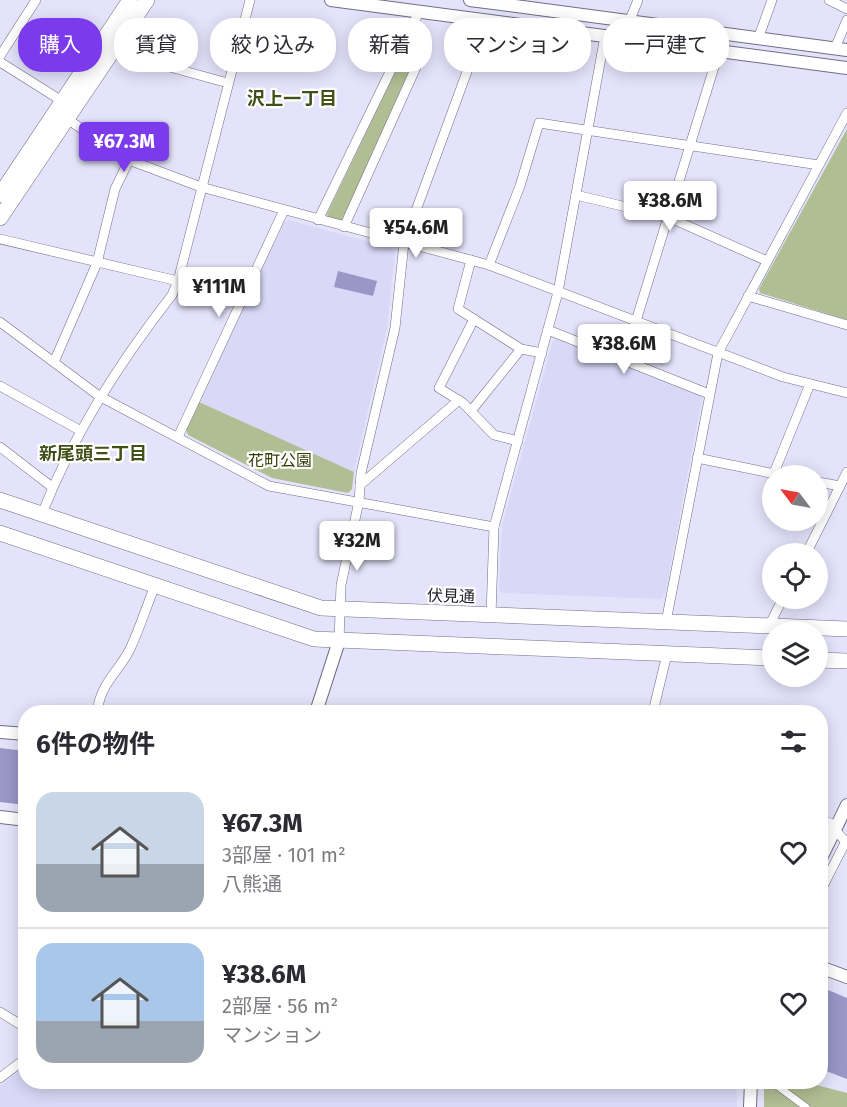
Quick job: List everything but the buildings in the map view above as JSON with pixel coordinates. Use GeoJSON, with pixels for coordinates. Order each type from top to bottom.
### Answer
{"type":"FeatureCollection","features":[{"type":"Feature","properties":{"kind":"main road"},"geometry":{"type":"LineString","coordinates":[[0,195],[130,0]]}},
{"type":"Feature","properties":{"kind":"main road"},"geometry":{"type":"LineString","coordinates":[[0,218],[147,0]]}},
{"type":"Feature","properties":{"kind":"main road","name":"伏見通"},"geometry":{"type":"LineString","coordinates":[[0,500],[321,608],[762,626]]}},
{"type":"Feature","properties":{"kind":"main road"},"geometry":{"type":"LineString","coordinates":[[0,533],[314,639],[762,658]]}},
{"type":"Feature","properties":{"kind":"main road","name":"伏見通"},"geometry":{"type":"LineString","coordinates":[[828,628],[847,629]]}},
{"type":"Feature","properties":{"kind":"main road"},"geometry":{"type":"LineString","coordinates":[[828,660],[847,660]]}},
{"type":"Feature","properties":{"kind":"street"},"geometry":{"type":"LineString","coordinates":[[0,56],[36,0]]}},
{"type":"Feature","properties":{"kind":"street"},"geometry":{"type":"LineString","coordinates":[[42,514],[52,487],[99,396],[172,295],[178,281],[250,0]]}},
{"type":"Feature","properties":{"kind":"street"},"geometry":{"type":"LineString","coordinates":[[331,0],[469,18]]}},
{"type":"Feature","properties":{"kind":"street"},"geometry":{"type":"LineString","coordinates":[[470,0],[603,18]]}},
{"type":"Feature","properties":{"kind":"street"},"geometry":{"type":"LineString","coordinates":[[631,18],[638,0]]}},
{"type":"Feature","properties":{"kind":"street"},"geometry":{"type":"LineString","coordinates":[[758,39],[772,0]]}},
{"type":"Feature","properties":{"kind":"street"},"geometry":{"type":"LineString","coordinates":[[829,0],[847,9]]}},
{"type":"Feature","properties":{"kind":"street"},"geometry":{"type":"LineString","coordinates":[[416,18],[419,12]]}},
{"type":"Feature","properties":{"kind":"street"},"geometry":{"type":"LineString","coordinates":[[729,35],[841,49],[847,20]]}},
{"type":"Feature","properties":{"kind":"street"},"geometry":{"type":"LineString","coordinates":[[491,615],[494,527],[558,292],[603,47]]}},
{"type":"Feature","properties":{"kind":"street"},"geometry":{"type":"LineString","coordinates":[[111,51],[228,83]]}},
{"type":"Feature","properties":{"kind":"street"},"geometry":{"type":"LineString","coordinates":[[729,52],[847,68]]}},
{"type":"Feature","properties":{"kind":"street"},"geometry":{"type":"LineString","coordinates":[[0,62],[62,101]]}},
{"type":"Feature","properties":{"kind":"street"},"geometry":{"type":"LineString","coordinates":[[318,220],[389,72]]}},
{"type":"Feature","properties":{"kind":"street"},"geometry":{"type":"LineString","coordinates":[[344,227],[414,72]]}},
{"type":"Feature","properties":{"kind":"street"},"geometry":{"type":"LineString","coordinates":[[318,705],[339,641],[341,585],[359,501],[360,485],[395,328],[404,243],[467,72]]}},
{"type":"Feature","properties":{"kind":"street"},"geometry":{"type":"LineString","coordinates":[[636,321],[713,72]]}},
{"type":"Feature","properties":{"kind":"street"},"geometry":{"type":"LineString","coordinates":[[666,622],[718,353],[847,113]]}},
{"type":"Feature","properties":{"kind":"street"},"geometry":{"type":"LineString","coordinates":[[67,119],[129,160],[201,188],[471,260],[783,377],[847,393]]}},
{"type":"Feature","properties":{"kind":"street"},"geometry":{"type":"LineString","coordinates":[[489,266],[520,186],[539,123],[819,165]]}},
{"type":"Feature","properties":{"kind":"street"},"geometry":{"type":"LineString","coordinates":[[54,362],[98,263],[115,189],[129,160]]}},
{"type":"Feature","properties":{"kind":"street"},"geometry":{"type":"LineString","coordinates":[[576,195],[668,217],[767,261]]}},
{"type":"Feature","properties":{"kind":"street"},"geometry":{"type":"LineString","coordinates":[[178,437],[284,210]]}},
{"type":"Feature","properties":{"kind":"street"},"geometry":{"type":"LineString","coordinates":[[0,239],[178,281],[240,272],[255,273]]}},
{"type":"Feature","properties":{"kind":"street"},"geometry":{"type":"LineString","coordinates":[[471,260],[458,309],[521,349],[542,353]]}},
{"type":"Feature","properties":{"kind":"street"},"geometry":{"type":"LineString","coordinates":[[748,296],[847,325]]}},
{"type":"Feature","properties":{"kind":"street"},"geometry":{"type":"LineString","coordinates":[[474,319],[439,388],[459,400],[494,435],[518,441]]}},
{"type":"Feature","properties":{"kind":"street"},"geometry":{"type":"LineString","coordinates":[[0,322],[99,396],[269,486],[494,527]]}},
{"type":"Feature","properties":{"kind":"street"},"geometry":{"type":"LineString","coordinates":[[548,330],[709,394]]}},
{"type":"Feature","properties":{"kind":"street"},"geometry":{"type":"LineString","coordinates":[[471,411],[521,349]]}},
{"type":"Feature","properties":{"kind":"street"},"geometry":{"type":"LineString","coordinates":[[777,465],[810,384]]}},
{"type":"Feature","properties":{"kind":"street"},"geometry":{"type":"LineString","coordinates":[[0,386],[81,431]]}},
{"type":"Feature","properties":{"kind":"street"},"geometry":{"type":"LineString","coordinates":[[360,485],[459,400]]}},
{"type":"Feature","properties":{"kind":"street"},"geometry":{"type":"LineString","coordinates":[[0,447],[52,487]]}},
{"type":"Feature","properties":{"kind":"street"},"geometry":{"type":"LineString","coordinates":[[697,459],[762,471]]}},
{"type":"Feature","properties":{"kind":"street"},"geometry":{"type":"LineString","coordinates":[[812,543],[847,472]]}},
{"type":"Feature","properties":{"kind":"street"},"geometry":{"type":"LineString","coordinates":[[828,484],[840,486]]}},
{"type":"Feature","properties":{"kind":"street"},"geometry":{"type":"LineString","coordinates":[[98,705],[109,677],[128,652],[155,586]]}},
{"type":"Feature","properties":{"kind":"street"},"geometry":{"type":"LineString","coordinates":[[655,705],[667,654]]}},
{"type":"Feature","properties":{"kind":"street"},"geometry":{"type":"LineString","coordinates":[[0,732],[18,733]]}},
{"type":"Feature","properties":{"kind":"street"},"geometry":{"type":"LineString","coordinates":[[828,844],[847,805]]}},
{"type":"Feature","properties":{"kind":"street"},"geometry":{"type":"LineString","coordinates":[[0,817],[18,819]]}},
{"type":"Feature","properties":{"kind":"street"},"geometry":{"type":"LineString","coordinates":[[828,824],[836,828],[846,843],[828,877]]}},
{"type":"Feature","properties":{"kind":"street"},"geometry":{"type":"LineString","coordinates":[[828,831],[836,828]]}},
{"type":"Feature","properties":{"kind":"street"},"geometry":{"type":"LineString","coordinates":[[828,970],[847,977]]}},
{"type":"Feature","properties":{"kind":"street"},"geometry":{"type":"LineString","coordinates":[[0,1012],[18,1023]]}},
{"type":"Feature","properties":{"kind":"street"},"geometry":{"type":"LineString","coordinates":[[0,1078],[18,1064]]}},
{"type":"Feature","properties":{"kind":"street"},"geometry":{"type":"LineString","coordinates":[[750,1107],[751,1089]]}},
{"type":"Feature","properties":{"kind":"street"},"geometry":{"type":"LineString","coordinates":[[782,1089],[806,1107]]}},
{"type":"Feature","properties":{"kind":"shaded area"},"geometry":{"type":"Polygon","coordinates":[[[288,220],[392,248],[395,252],[387,328],[354,472],[199,402],[284,223],[288,220]]]}},
{"type":"Feature","properties":{"kind":"shaded area"},"geometry":{"type":"Polygon","coordinates":[[[338,271],[377,281],[373,296],[334,287],[338,271]]]}},
{"type":"Feature","properties":{"kind":"shaded area"},"geometry":{"type":"Polygon","coordinates":[[[558,338],[700,394],[702,398],[665,595],[661,599],[502,593],[499,590],[502,526],[553,340],[558,338]]]}},
{"type":"Feature","properties":{"kind":"shaded area"},"geometry":{"type":"Polygon","coordinates":[[[0,748],[18,750],[18,804],[0,802],[0,748]]]}},
{"type":"Feature","properties":{"kind":"shaded area"},"geometry":{"type":"Polygon","coordinates":[[[828,990],[847,998],[847,1079],[828,1072],[828,990]]]}},
{"type":"Feature","properties":{"kind":"shaded area"},"geometry":{"type":"Polygon","coordinates":[[[18,1072],[18,1089],[736,1089],[737,1107],[0,1107],[0,1086],[18,1072]]]}},
{"type":"Feature","properties":{"kind":"green space"},"geometry":{"type":"Polygon","coordinates":[[[395,72],[410,72],[344,219],[340,221],[328,218],[327,214],[395,72]]]}},
{"type":"Feature","properties":{"kind":"green space"},"geometry":{"type":"Polygon","coordinates":[[[847,129],[847,320],[760,293],[759,289],[847,129]]]}},
{"type":"Feature","properties":{"kind":"green space","name":"花町公園"},"geometry":{"type":"Polygon","coordinates":[[[199,402],[354,472],[352,489],[348,493],[272,478],[188,435],[186,430],[199,402]]]}},
{"type":"Feature","properties":{"kind":"green space"},"geometry":{"type":"Polygon","coordinates":[[[828,1088],[847,1093],[847,1107],[764,1107],[764,1089],[828,1088]]]}},
{"type":"Feature","properties":{"kind":"district","name":"沢上一丁目"},"geometry":{"type":"Point","coordinates":[292,99]}},
{"type":"Feature","properties":{"kind":"district","name":"新尾頭三丁目"},"geometry":{"type":"Point","coordinates":[93,454]}}]}
